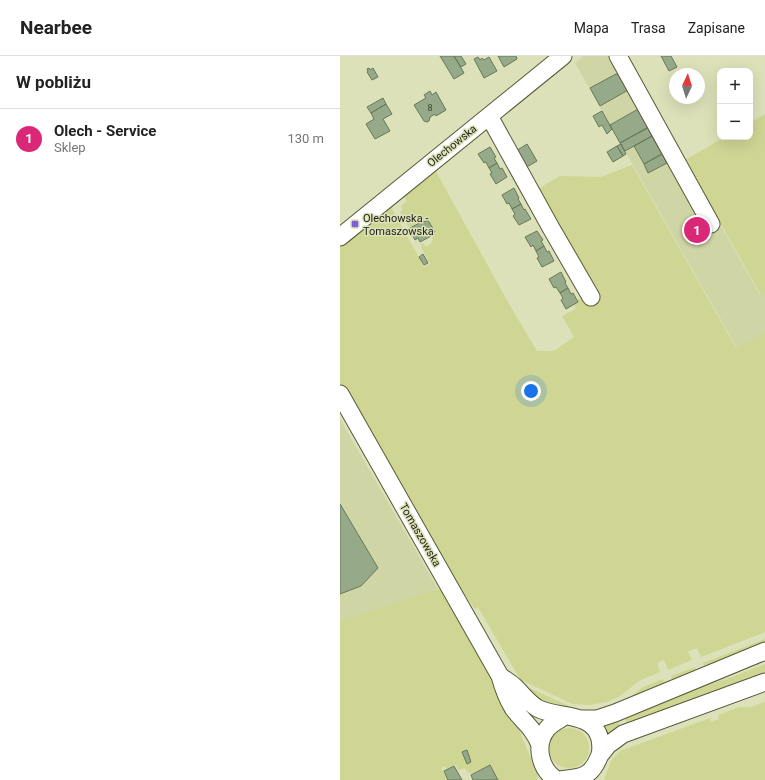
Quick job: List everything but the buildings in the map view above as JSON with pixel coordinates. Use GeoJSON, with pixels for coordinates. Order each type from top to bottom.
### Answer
{"type":"FeatureCollection","features":[{"type":"Feature","properties":{"kind":"street","name":"Olechowska"},"geometry":{"type":"LineString","coordinates":[[340,236],[563,56]]}},
{"type":"Feature","properties":{"kind":"street"},"geometry":{"type":"LineString","coordinates":[[618,56],[711,224]]}},
{"type":"Feature","properties":{"kind":"street"},"geometry":{"type":"LineString","coordinates":[[489,116],[591,297]]}},
{"type":"Feature","properties":{"kind":"street","name":"Tomaszowska"},"geometry":{"type":"LineString","coordinates":[[340,394],[500,676],[504,690],[514,708],[534,732],[540,746]]}},
{"type":"Feature","properties":{"kind":"street"},"geometry":{"type":"LineString","coordinates":[[765,651],[597,719],[582,719],[565,716],[553,723],[542,736],[540,746],[543,774],[559,780],[577,779],[586,776],[594,768],[600,755],[608,745],[623,734],[765,682]]}},
{"type":"Feature","properties":{"kind":"street","name":"Tomaszowska"},"geometry":{"type":"LineString","coordinates":[[500,676],[515,687],[524,697],[537,707],[549,713],[565,716]]}},
{"type":"Feature","properties":{"kind":"street"},"geometry":{"type":"LineString","coordinates":[[582,719],[594,728],[600,737],[600,755]]}},
{"type":"Feature","properties":{"kind":"shaded area"},"geometry":{"type":"Polygon","coordinates":[[[583,56],[625,56],[760,295],[765,293],[765,333],[737,348],[575,63],[583,56]]]}},
{"type":"Feature","properties":{"kind":"shaded area"},"geometry":{"type":"Polygon","coordinates":[[[765,114],[765,293],[761,295],[685,160],[720,140],[753,140],[753,121],[765,114]]]}},
{"type":"Feature","properties":{"kind":"shaded area"},"geometry":{"type":"Polygon","coordinates":[[[632,165],[736,348],[765,333],[765,632],[701,657],[697,648],[688,651],[692,660],[668,670],[664,660],[657,663],[660,672],[639,681],[620,696],[607,702],[588,705],[573,704],[521,680],[478,607],[475,609],[446,568],[340,382],[340,244],[387,206],[391,207],[424,267],[430,264],[421,247],[421,244],[423,243],[426,247],[430,244],[432,241],[432,235],[436,233],[429,219],[423,220],[409,227],[400,212],[403,209],[401,206],[407,201],[402,193],[434,168],[509,304],[537,351],[554,351],[574,337],[562,316],[576,309],[574,305],[578,303],[577,300],[584,296],[538,189],[560,176],[601,177],[632,165]]]}},
{"type":"Feature","properties":{"kind":"shaded area"},"geometry":{"type":"Polygon","coordinates":[[[340,419],[438,589],[340,621],[340,419]]]}},
{"type":"Feature","properties":{"kind":"shaded area"},"geometry":{"type":"Polygon","coordinates":[[[438,589],[441,590],[485,668],[502,702],[517,725],[533,764],[538,772],[537,780],[498,780],[491,765],[470,774],[465,768],[458,770],[456,765],[446,769],[445,766],[441,768],[448,780],[340,780],[340,621],[438,589]]]}},
{"type":"Feature","properties":{"kind":"shaded area"},"geometry":{"type":"Polygon","coordinates":[[[765,639],[765,643],[705,667],[703,663],[765,639]]]}},
{"type":"Feature","properties":{"kind":"shaded area"},"geometry":{"type":"Polygon","coordinates":[[[765,664],[765,676],[628,726],[624,716],[683,692],[727,679],[765,664]]]}},
{"type":"Feature","properties":{"kind":"shaded area"},"geometry":{"type":"Polygon","coordinates":[[[695,667],[696,671],[673,681],[671,676],[695,667]]]}},
{"type":"Feature","properties":{"kind":"shaded area"},"geometry":{"type":"Polygon","coordinates":[[[663,679],[664,683],[629,698],[643,687],[663,679]]]}},
{"type":"Feature","properties":{"kind":"shaded area"},"geometry":{"type":"Polygon","coordinates":[[[525,686],[569,707],[555,706],[544,702],[525,686]]]}},
{"type":"Feature","properties":{"kind":"shaded area"},"geometry":{"type":"Polygon","coordinates":[[[765,702],[765,780],[604,780],[611,761],[620,751],[710,718],[711,722],[719,719],[718,715],[739,707],[751,707],[765,702]]]}},
{"type":"Feature","properties":{"kind":"shaded area"},"geometry":{"type":"Polygon","coordinates":[[[617,719],[621,729],[606,734],[602,725],[617,719]]]}},
{"type":"Feature","properties":{"kind":"shaded area"},"geometry":{"type":"Polygon","coordinates":[[[573,728],[580,731],[586,737],[589,748],[588,756],[580,765],[573,768],[565,768],[558,765],[550,756],[549,744],[552,737],[561,729],[573,728]]]}},
{"type":"Feature","properties":{"kind":"place","name":"Olechowska - Tomaszowska"},"geometry":{"type":"Point","coordinates":[355,224]}},
{"type":"Feature","properties":{"kind":"place","name":"Olech - Service"},"geometry":{"type":"Point","coordinates":[697,230]}}]}
